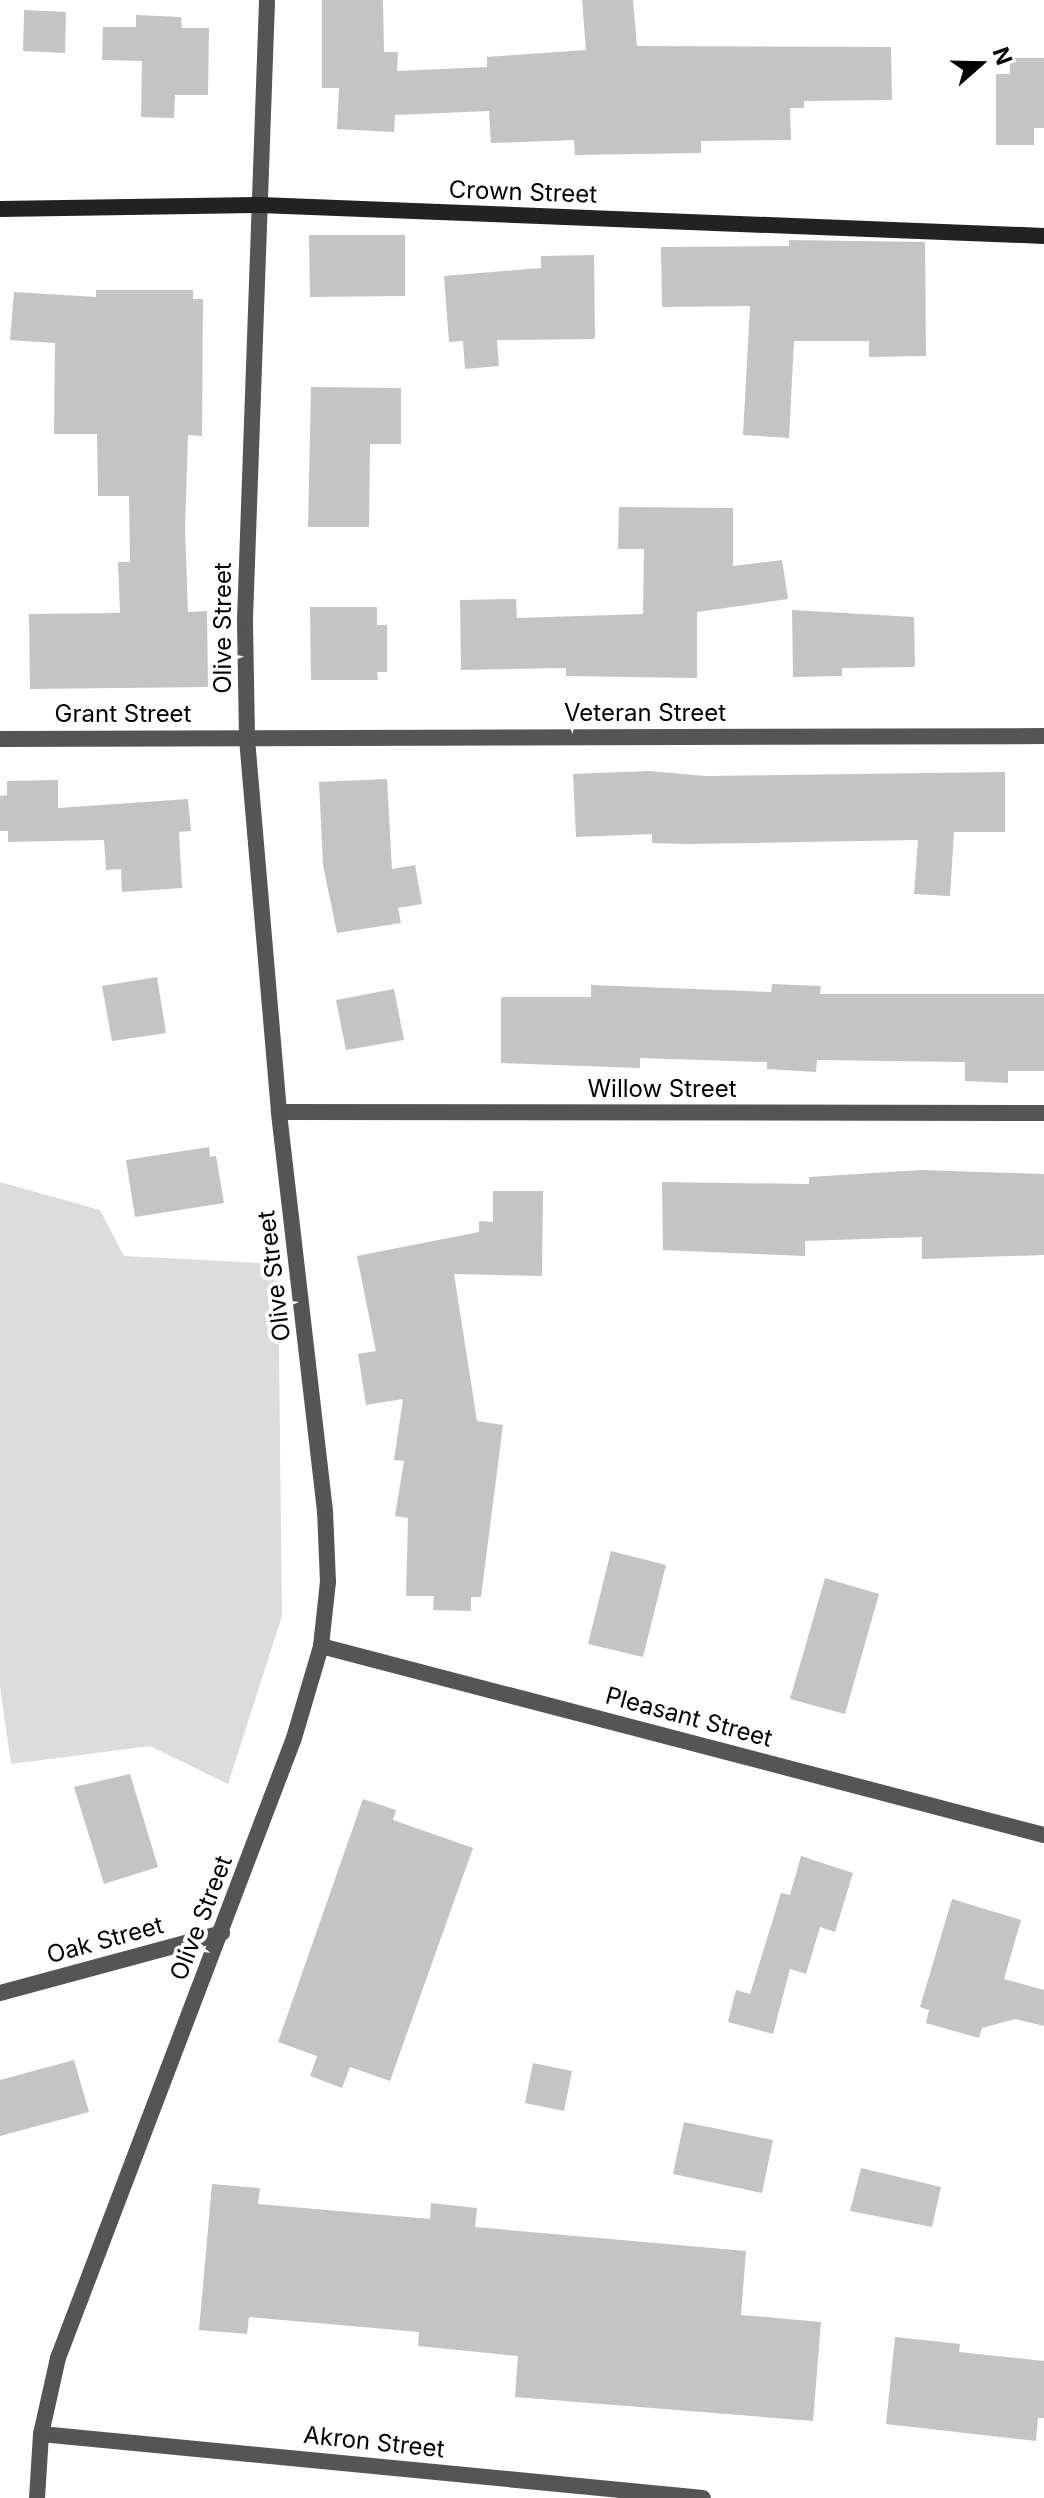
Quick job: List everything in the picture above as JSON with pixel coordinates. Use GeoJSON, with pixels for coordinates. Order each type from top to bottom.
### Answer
{"type":"FeatureCollection","features":[{"type":"Feature","properties":{"kind":"street","name":"Olive Street"},"geometry":{"type":"LineString","coordinates":[[37,2498],[41,2434],[58,2358],[294,1738],[321,1646],[328,1582],[325,1511],[279,1112],[247,737],[245,619],[267,0]]}},
{"type":"Feature","properties":{"kind":"street","name":"Crown Street"},"geometry":{"type":"LineString","coordinates":[[0,209],[260,205],[1044,236]]}},
{"type":"Feature","properties":{"kind":"street","name":"Veteran Street"},"geometry":{"type":"LineString","coordinates":[[247,737],[1044,736]]}},
{"type":"Feature","properties":{"kind":"street","name":"Grant Street"},"geometry":{"type":"LineString","coordinates":[[0,739],[247,737]]}},
{"type":"Feature","properties":{"kind":"street","name":"Willow Street"},"geometry":{"type":"LineString","coordinates":[[279,1112],[1044,1113]]}},
{"type":"Feature","properties":{"kind":"street","name":"Pleasant Street"},"geometry":{"type":"LineString","coordinates":[[321,1646],[1044,1835]]}},
{"type":"Feature","properties":{"kind":"street","name":"Oak Street"},"geometry":{"type":"LineString","coordinates":[[0,1993],[222,1933]]}},
{"type":"Feature","properties":{"kind":"street","name":"Akron Street"},"geometry":{"type":"LineString","coordinates":[[41,2434],[703,2498]]}},
{"type":"Feature","properties":{"kind":"shaded area"},"geometry":{"type":"Polygon","coordinates":[[[0,1182],[100,1210],[124,1256],[278,1264],[282,1616],[228,1784],[150,1746],[11,1764],[0,1686],[0,1182]]]}},
{"type":"Feature","properties":{"kind":"building"},"geometry":{"type":"Polygon","coordinates":[[[322,0],[383,0],[384,52],[398,52],[397,71],[487,67],[487,57],[586,50],[582,0],[633,0],[637,46],[891,47],[892,100],[804,101],[804,108],[790,108],[791,140],[701,141],[701,153],[575,155],[574,140],[491,143],[489,111],[395,115],[394,132],[337,129],[339,88],[322,88],[322,0]]]}},
{"type":"Feature","properties":{"kind":"building"},"geometry":{"type":"Polygon","coordinates":[[[24,10],[66,12],[65,53],[23,51],[24,10]]]}},
{"type":"Feature","properties":{"kind":"building"},"geometry":{"type":"Polygon","coordinates":[[[136,15],[181,17],[182,28],[209,28],[208,95],[175,95],[174,118],[141,117],[142,61],[102,60],[103,27],[136,27],[136,15]]]}},
{"type":"Feature","properties":{"kind":"building"},"geometry":{"type":"Polygon","coordinates":[[[1010,58],[1044,58],[1044,128],[1034,128],[1034,145],[996,145],[996,74],[1010,74],[1010,58]]]}},
{"type":"Feature","properties":{"kind":"building"},"geometry":{"type":"Polygon","coordinates":[[[309,235],[405,235],[405,296],[310,297],[309,235]]]}},
{"type":"Feature","properties":{"kind":"building"},"geometry":{"type":"Polygon","coordinates":[[[789,240],[925,242],[926,356],[869,357],[869,341],[794,341],[789,438],[743,435],[750,306],[662,307],[661,247],[789,246],[789,240]]]}},
{"type":"Feature","properties":{"kind":"building"},"geometry":{"type":"Polygon","coordinates":[[[594,255],[595,339],[497,340],[499,366],[465,369],[463,341],[449,342],[444,276],[541,268],[541,256],[594,255]]]}},
{"type":"Feature","properties":{"kind":"building"},"geometry":{"type":"Polygon","coordinates":[[[96,290],[193,290],[193,299],[203,299],[202,436],[188,435],[185,528],[188,612],[207,611],[208,687],[30,689],[29,614],[120,613],[118,562],[130,562],[129,496],[98,496],[97,434],[54,434],[55,343],[10,340],[14,292],[96,297],[96,290]]]}},
{"type":"Feature","properties":{"kind":"building"},"geometry":{"type":"Polygon","coordinates":[[[311,387],[401,388],[401,444],[370,444],[369,527],[308,527],[311,387]]]}},
{"type":"Feature","properties":{"kind":"building"},"geometry":{"type":"Polygon","coordinates":[[[619,507],[733,508],[733,566],[782,560],[788,599],[697,612],[697,678],[566,676],[566,668],[461,670],[460,600],[516,599],[517,618],[643,614],[644,549],[618,549],[619,507]]]}},
{"type":"Feature","properties":{"kind":"building"},"geometry":{"type":"Polygon","coordinates":[[[310,607],[377,607],[377,625],[387,625],[387,672],[377,672],[378,680],[311,680],[310,607]]]}},
{"type":"Feature","properties":{"kind":"building"},"geometry":{"type":"Polygon","coordinates":[[[792,610],[914,617],[915,667],[842,668],[842,676],[793,677],[792,610]]]}},
{"type":"Feature","properties":{"kind":"building"},"geometry":{"type":"Polygon","coordinates":[[[649,771],[705,776],[1005,772],[1005,832],[954,832],[950,896],[914,894],[918,840],[687,844],[652,843],[652,834],[576,837],[573,774],[649,771]]]}},
{"type":"Feature","properties":{"kind":"building"},"geometry":{"type":"Polygon","coordinates":[[[387,779],[392,869],[415,865],[422,904],[398,908],[401,923],[337,933],[323,865],[319,782],[387,779]]]}},
{"type":"Feature","properties":{"kind":"building"},"geometry":{"type":"Polygon","coordinates":[[[58,780],[58,808],[188,799],[191,831],[179,832],[182,888],[122,892],[121,869],[106,870],[104,840],[8,842],[8,831],[0,831],[0,796],[7,795],[7,781],[58,780]]]}},
{"type":"Feature","properties":{"kind":"building"},"geometry":{"type":"Polygon","coordinates":[[[157,977],[166,1033],[112,1041],[102,986],[157,977]]]}},
{"type":"Feature","properties":{"kind":"building"},"geometry":{"type":"Polygon","coordinates":[[[772,984],[821,986],[820,994],[1044,994],[1044,1071],[1008,1071],[1008,1083],[965,1081],[965,1062],[817,1060],[816,1072],[767,1069],[767,1062],[640,1058],[640,1068],[501,1063],[501,997],[591,997],[591,985],[771,992],[772,984]]]}},
{"type":"Feature","properties":{"kind":"building"},"geometry":{"type":"Polygon","coordinates":[[[394,989],[404,1040],[346,1050],[336,1000],[394,989]]]}},
{"type":"Feature","properties":{"kind":"building"},"geometry":{"type":"Polygon","coordinates":[[[209,1147],[210,1157],[216,1156],[224,1203],[135,1217],[126,1160],[209,1147]]]}},
{"type":"Feature","properties":{"kind":"building"},"geometry":{"type":"Polygon","coordinates":[[[922,1170],[1044,1174],[1044,1255],[922,1259],[922,1237],[805,1241],[805,1256],[663,1250],[662,1182],[809,1184],[809,1177],[922,1170]]]}},
{"type":"Feature","properties":{"kind":"building"},"geometry":{"type":"Polygon","coordinates":[[[493,1191],[543,1191],[542,1276],[454,1274],[477,1421],[503,1425],[481,1597],[471,1597],[471,1611],[433,1610],[434,1596],[406,1596],[408,1518],[395,1516],[404,1461],[394,1460],[403,1399],[366,1405],[358,1354],[376,1351],[357,1256],[479,1232],[479,1221],[493,1222],[493,1191]]]}},
{"type":"Feature","properties":{"kind":"building"},"geometry":{"type":"Polygon","coordinates":[[[611,1551],[666,1565],[643,1657],[588,1644],[611,1551]]]}},
{"type":"Feature","properties":{"kind":"building"},"geometry":{"type":"Polygon","coordinates":[[[825,1578],[879,1594],[845,1714],[790,1699],[825,1578]]]}},
{"type":"Feature","properties":{"kind":"building"},"geometry":{"type":"Polygon","coordinates":[[[130,1774],[158,1867],[104,1884],[74,1787],[130,1774]]]}},
{"type":"Feature","properties":{"kind":"building"},"geometry":{"type":"Polygon","coordinates":[[[363,1799],[396,1810],[393,1820],[473,1848],[390,2081],[350,2067],[342,2088],[310,2076],[317,2056],[278,2042],[363,1799]]]}},
{"type":"Feature","properties":{"kind":"building"},"geometry":{"type":"Polygon","coordinates":[[[801,1856],[853,1873],[835,1932],[820,1927],[806,1974],[790,1969],[773,2034],[728,2022],[736,1990],[750,1994],[781,1893],[790,1895],[801,1856]]]}},
{"type":"Feature","properties":{"kind":"building"},"geometry":{"type":"Polygon","coordinates":[[[952,1899],[1021,1920],[1004,1979],[1044,1990],[1044,2026],[1015,2019],[982,2028],[979,2038],[926,2023],[929,2010],[920,2007],[952,1899]]]}},
{"type":"Feature","properties":{"kind":"building"},"geometry":{"type":"Polygon","coordinates":[[[74,2060],[89,2112],[0,2136],[0,2080],[74,2060]]]}},
{"type":"Feature","properties":{"kind":"building"},"geometry":{"type":"Polygon","coordinates":[[[533,2063],[572,2071],[564,2111],[525,2103],[533,2063]]]}},
{"type":"Feature","properties":{"kind":"building"},"geometry":{"type":"Polygon","coordinates":[[[684,2122],[773,2140],[762,2193],[673,2174],[684,2122]]]}},
{"type":"Feature","properties":{"kind":"building"},"geometry":{"type":"Polygon","coordinates":[[[861,2168],[941,2187],[932,2227],[850,2211],[861,2168]]]}},
{"type":"Feature","properties":{"kind":"building"},"geometry":{"type":"Polygon","coordinates":[[[212,2184],[260,2188],[258,2204],[430,2219],[431,2203],[477,2208],[475,2227],[746,2251],[741,2315],[821,2322],[813,2421],[515,2397],[518,2356],[418,2346],[419,2332],[249,2317],[247,2334],[199,2330],[212,2184]]]}},
{"type":"Feature","properties":{"kind":"building"},"geometry":{"type":"Polygon","coordinates":[[[895,2337],[960,2344],[959,2352],[1044,2361],[1044,2418],[1038,2418],[1036,2441],[886,2424],[895,2337]]]}}]}
